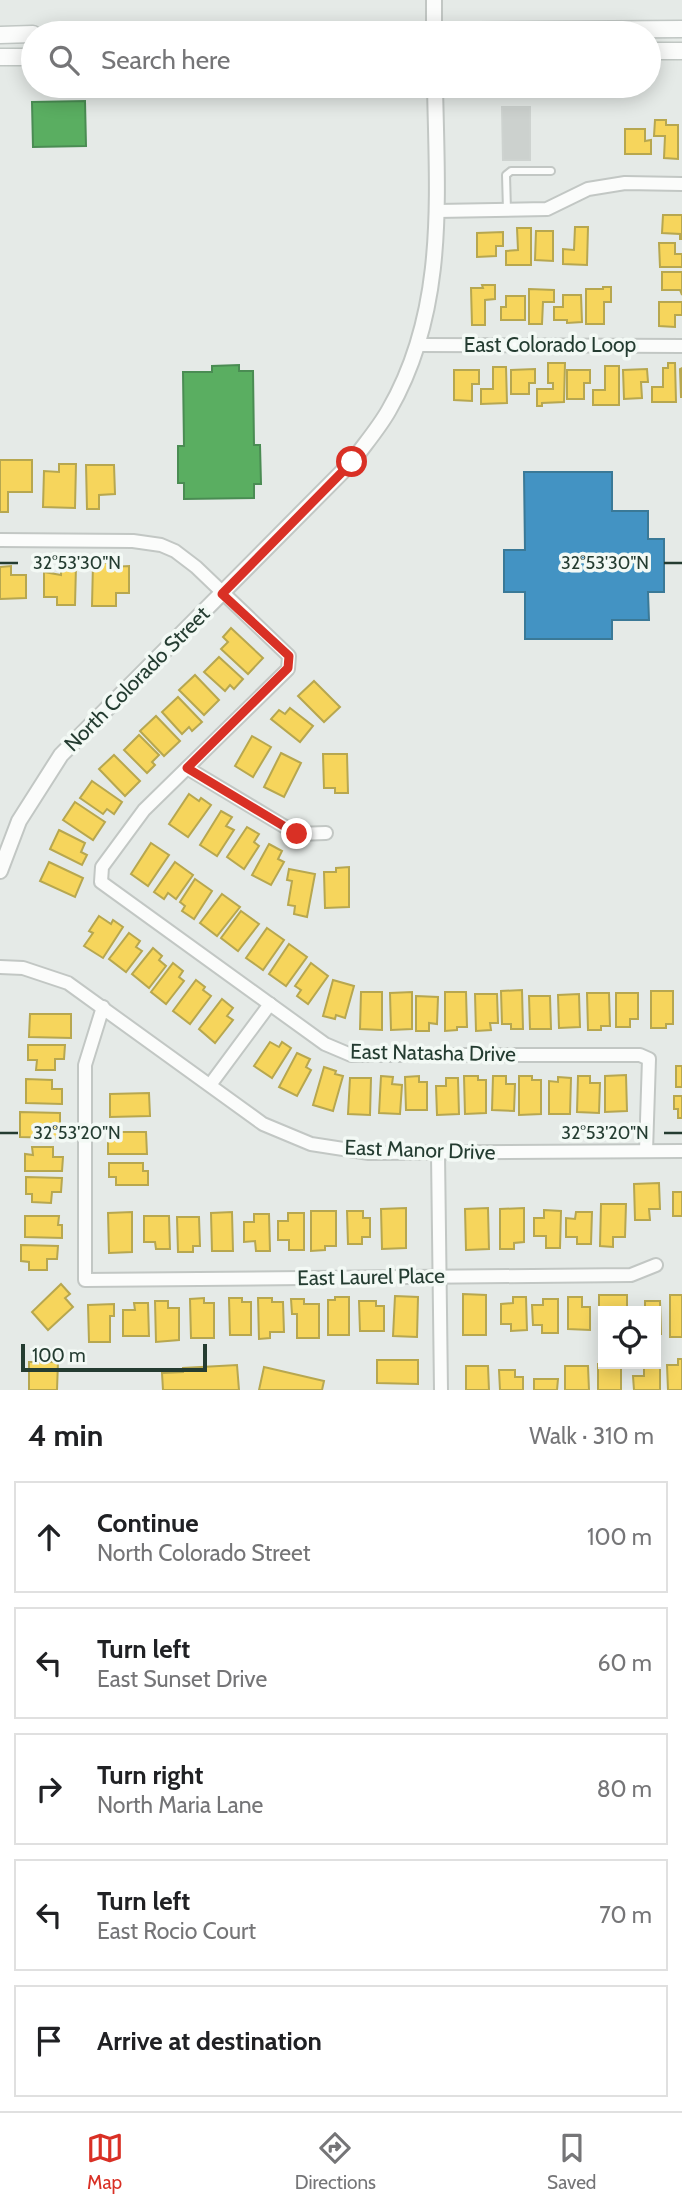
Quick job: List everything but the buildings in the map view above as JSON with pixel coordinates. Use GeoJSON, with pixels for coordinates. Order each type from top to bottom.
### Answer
{"type":"FeatureCollection","features":[{"type":"Feature","properties":{"kind":"main road"},"geometry":{"type":"LineString","coordinates":[[661,29],[682,29]]}},
{"type":"Feature","properties":{"kind":"main road"},"geometry":{"type":"LineString","coordinates":[[0,35],[21,34]]}},
{"type":"Feature","properties":{"kind":"main road"},"geometry":{"type":"LineString","coordinates":[[661,51],[682,51]]}},
{"type":"Feature","properties":{"kind":"main road"},"geometry":{"type":"LineString","coordinates":[[0,57],[21,57]]}},
{"type":"Feature","properties":{"kind":"street"},"geometry":{"type":"LineString","coordinates":[[434,0],[434,21]]}},
{"type":"Feature","properties":{"kind":"street","name":"North Colorado Street"},"geometry":{"type":"LineString","coordinates":[[0,871],[19,821],[61,755],[352,462],[389,411],[414,357],[429,303],[436,253],[435,98]]}},
{"type":"Feature","properties":{"kind":"street"},"geometry":{"type":"LineString","coordinates":[[437,211],[547,209],[589,189],[625,183],[682,184]]}},
{"type":"Feature","properties":{"kind":"street","name":"East Colorado Loop"},"geometry":{"type":"LineString","coordinates":[[417,345],[682,346]]}},
{"type":"Feature","properties":{"kind":"street"},"geometry":{"type":"LineString","coordinates":[[0,540],[133,541],[161,545],[175,551],[196,567],[289,656],[288,668],[187,768],[297,834],[326,833]]}},
{"type":"Feature","properties":{"kind":"street","name":"East Natasha Drive"},"geometry":{"type":"LineString","coordinates":[[187,768],[144,810],[102,867],[101,882],[325,1044],[351,1055],[640,1055],[649,1059],[646,1151]]}},
{"type":"Feature","properties":{"kind":"street","name":"East Manor Drive"},"geometry":{"type":"LineString","coordinates":[[0,967],[23,968],[68,983],[263,1124],[311,1144],[369,1153],[682,1152]]}},
{"type":"Feature","properties":{"kind":"street"},"geometry":{"type":"LineString","coordinates":[[210,1085],[270,1004]]}},
{"type":"Feature","properties":{"kind":"street","name":"East Laurel Place"},"geometry":{"type":"LineString","coordinates":[[103,1007],[85,1065],[85,1280],[631,1275],[656,1265]]}},
{"type":"Feature","properties":{"kind":"street"},"geometry":{"type":"LineString","coordinates":[[438,1154],[441,1390]]}},
{"type":"Feature","properties":{"kind":"lane"},"geometry":{"type":"LineString","coordinates":[[507,210],[506,175],[510,171],[551,171]]}},
{"type":"Feature","properties":{"kind":"route"},"geometry":{"type":"LineString","coordinates":[[297,834],[187,768],[288,668],[289,656],[222,594],[352,462]]}}]}
